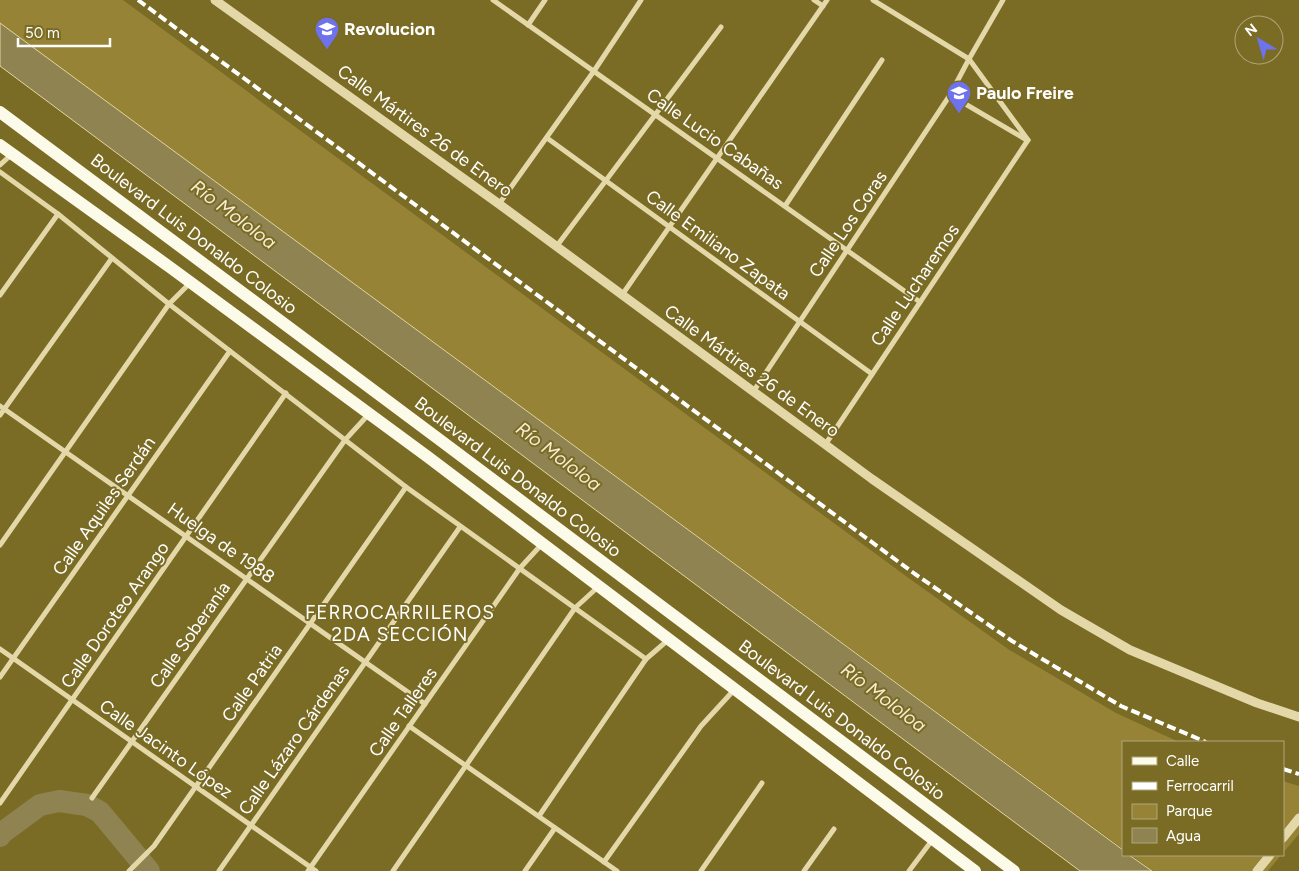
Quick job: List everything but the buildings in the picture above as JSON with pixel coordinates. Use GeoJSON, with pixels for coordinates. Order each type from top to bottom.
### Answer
{"type":"FeatureCollection","features":[{"type":"Feature","properties":{"kind":"main road","name":"Boulevard Luis Donaldo Colosio"},"geometry":{"type":"LineString","coordinates":[[0,112],[1014,871]]}},
{"type":"Feature","properties":{"kind":"main road"},"geometry":{"type":"LineString","coordinates":[[0,145],[370,414],[975,871]]}},
{"type":"Feature","properties":{"kind":"main road"},"geometry":{"type":"LineString","coordinates":[[454,477],[467,460]]}},
{"type":"Feature","properties":{"kind":"street","name":"Calle Mártires 26 de Enero"},"geometry":{"type":"LineString","coordinates":[[215,0],[499,204],[872,479],[1061,610],[1130,650],[1257,703],[1299,717]]}},
{"type":"Feature","properties":{"kind":"street","name":"Calle Lucio Cabañas"},"geometry":{"type":"LineString","coordinates":[[493,0],[920,302]]}},
{"type":"Feature","properties":{"kind":"street"},"geometry":{"type":"LineString","coordinates":[[528,25],[546,0]]}},
{"type":"Feature","properties":{"kind":"street"},"geometry":{"type":"LineString","coordinates":[[499,204],[594,71],[641,0]]}},
{"type":"Feature","properties":{"kind":"street"},"geometry":{"type":"LineString","coordinates":[[814,0],[823,6]]}},
{"type":"Feature","properties":{"kind":"street"},"geometry":{"type":"LineString","coordinates":[[622,295],[828,0]]}},
{"type":"Feature","properties":{"kind":"street"},"geometry":{"type":"LineString","coordinates":[[873,0],[969,59],[1028,140]]}},
{"type":"Feature","properties":{"kind":"street"},"geometry":{"type":"LineString","coordinates":[[1004,0],[950,95],[1028,140]]}},
{"type":"Feature","properties":{"kind":"street"},"geometry":{"type":"LineString","coordinates":[[556,247],[722,27]]}},
{"type":"Feature","properties":{"kind":"street"},"geometry":{"type":"LineString","coordinates":[[785,206],[882,60]]}},
{"type":"Feature","properties":{"kind":"street","name":"Calle Los Coras"},"geometry":{"type":"LineString","coordinates":[[753,392],[950,95]]}},
{"type":"Feature","properties":{"kind":"street","name":"Calle Emiliano Zapata"},"geometry":{"type":"LineString","coordinates":[[547,138],[872,374]]}},
{"type":"Feature","properties":{"kind":"street","name":"Calle Lucharemos"},"geometry":{"type":"LineString","coordinates":[[825,445],[1028,140]]}},
{"type":"Feature","properties":{"kind":"street"},"geometry":{"type":"LineString","coordinates":[[0,165],[12,153]]}},
{"type":"Feature","properties":{"kind":"street"},"geometry":{"type":"LineString","coordinates":[[0,172],[58,214],[169,304],[406,487],[646,659]]}},
{"type":"Feature","properties":{"kind":"street"},"geometry":{"type":"LineString","coordinates":[[0,295],[58,214]]}},
{"type":"Feature","properties":{"kind":"street"},"geometry":{"type":"LineString","coordinates":[[0,415],[2,407],[112,258]]}},
{"type":"Feature","properties":{"kind":"street"},"geometry":{"type":"LineString","coordinates":[[0,546],[169,304],[190,282]]}},
{"type":"Feature","properties":{"kind":"street","name":"Calle Aquiles Serdán"},"geometry":{"type":"LineString","coordinates":[[0,677],[230,351]]}},
{"type":"Feature","properties":{"kind":"street","name":"Calle Doroteo Arango"},"geometry":{"type":"LineString","coordinates":[[0,803],[286,393]]}},
{"type":"Feature","properties":{"kind":"street","name":"Huelga de 1988"},"geometry":{"type":"LineString","coordinates":[[2,407],[425,704]]}},
{"type":"Feature","properties":{"kind":"street","name":"Calle Soberanía"},"geometry":{"type":"LineString","coordinates":[[92,798],[345,440],[370,414]]}},
{"type":"Feature","properties":{"kind":"street","name":"Calle Patria"},"geometry":{"type":"LineString","coordinates":[[128,871],[154,846],[406,487]]}},
{"type":"Feature","properties":{"kind":"street","name":"Calle Lázaro Cárdenas"},"geometry":{"type":"LineString","coordinates":[[219,871],[460,527]]}},
{"type":"Feature","properties":{"kind":"street","name":"Calle Talleres"},"geometry":{"type":"LineString","coordinates":[[309,869],[520,568],[542,544]]}},
{"type":"Feature","properties":{"kind":"street"},"geometry":{"type":"LineString","coordinates":[[393,871],[575,608],[598,587]]}},
{"type":"Feature","properties":{"kind":"street"},"geometry":{"type":"LineString","coordinates":[[539,816],[646,659],[669,640]]}},
{"type":"Feature","properties":{"kind":"street","name":"Calle Jacinto López"},"geometry":{"type":"LineString","coordinates":[[0,650],[251,825],[309,869],[316,871]]}},
{"type":"Feature","properties":{"kind":"street"},"geometry":{"type":"LineString","coordinates":[[604,862],[701,726],[734,690]]}},
{"type":"Feature","properties":{"kind":"street"},"geometry":{"type":"LineString","coordinates":[[409,726],[617,871]]}},
{"type":"Feature","properties":{"kind":"street"},"geometry":{"type":"LineString","coordinates":[[701,871],[762,782]]}},
{"type":"Feature","properties":{"kind":"street"},"geometry":{"type":"LineString","coordinates":[[1284,837],[1299,818]]}},
{"type":"Feature","properties":{"kind":"street"},"geometry":{"type":"LineString","coordinates":[[524,871],[555,828]]}},
{"type":"Feature","properties":{"kind":"street"},"geometry":{"type":"LineString","coordinates":[[804,871],[834,829]]}},
{"type":"Feature","properties":{"kind":"street"},"geometry":{"type":"LineString","coordinates":[[909,871],[933,839]]}},
{"type":"Feature","properties":{"kind":"street"},"geometry":{"type":"LineString","coordinates":[[1257,871],[1269,856]]}},
{"type":"Feature","properties":{"kind":"green space"},"geometry":{"type":"Polygon","coordinates":[[[0,0],[123,0],[910,579],[1008,649],[1116,713],[1177,741],[1122,741],[1122,848],[0,23],[0,0]]]}},
{"type":"Feature","properties":{"kind":"green space"},"geometry":{"type":"Polygon","coordinates":[[[1284,781],[1299,786],[1299,834],[1284,852],[1284,781]]]}},
{"type":"Feature","properties":{"kind":"green space"},"geometry":{"type":"Polygon","coordinates":[[[1132,856],[1280,856],[1268,871],[1153,871],[1132,856]]]}},
{"type":"Feature","properties":{"kind":"water","name":"Río Mololoa"},"geometry":{"type":"Polygon","coordinates":[[[0,23],[1122,849],[1122,856],[1130,856],[1152,871],[1080,871],[0,66],[0,23]]]}},
{"type":"Feature","properties":{"kind":"waterway"},"geometry":{"type":"LineString","coordinates":[[0,836],[40,805],[59,801],[87,805],[100,812],[149,871]]}},
{"type":"Feature","properties":{"kind":"railway"},"geometry":{"type":"LineString","coordinates":[[138,0],[915,574],[1012,641],[1121,706],[1204,741]]}},
{"type":"Feature","properties":{"kind":"railway"},"geometry":{"type":"LineString","coordinates":[[1284,769],[1299,774]]}},
{"type":"Feature","properties":{"kind":"place","name":"Revolucion"},"geometry":{"type":"Point","coordinates":[327,50]}},
{"type":"Feature","properties":{"kind":"place","name":"Paulo Freire"},"geometry":{"type":"Point","coordinates":[959,114]}},
{"type":"Feature","properties":{"kind":"district","name":"FERROCARRILEROS 2DA SECCIÓN"},"geometry":{"type":"Point","coordinates":[400,623]}}]}
